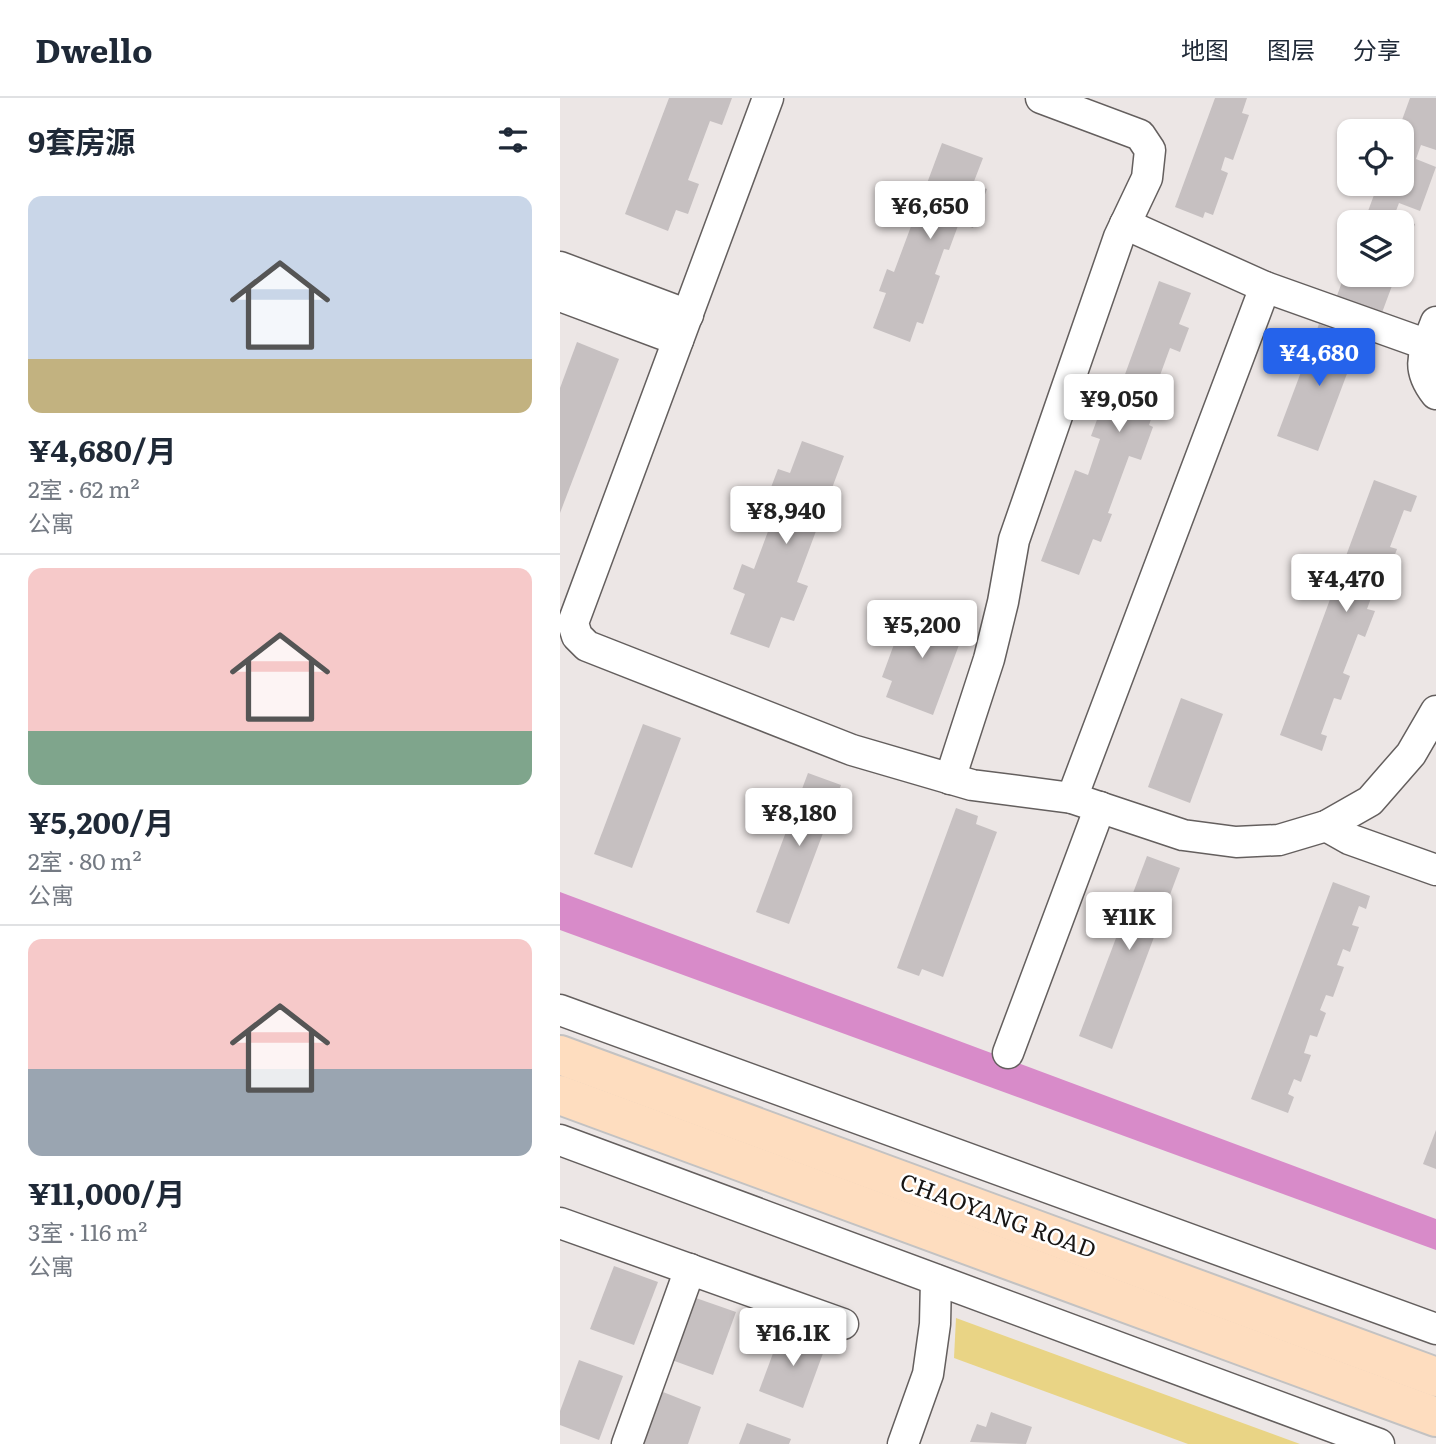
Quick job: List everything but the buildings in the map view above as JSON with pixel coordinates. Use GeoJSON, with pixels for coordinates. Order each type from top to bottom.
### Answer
{"type":"FeatureCollection","features":[{"type":"Feature","properties":{"kind":"main road","name":"CHAOYANG ROAD"},"geometry":{"type":"LineString","coordinates":[[560,1055],[1436,1377]]}},
{"type":"Feature","properties":{"kind":"main road","name":"CHAOYANG ROAD"},"geometry":{"type":"LineString","coordinates":[[560,1095],[1436,1417]]}},
{"type":"Feature","properties":{"kind":"street"},"geometry":{"type":"LineString","coordinates":[[768,98],[573,623],[577,636],[587,646],[852,750],[972,785],[1086,803],[1182,835],[1236,842],[1279,840],[1326,826],[1370,801],[1410,754],[1436,711]]}},
{"type":"Feature","properties":{"kind":"street"},"geometry":{"type":"LineString","coordinates":[[950,779],[989,659],[1014,540],[1125,224],[1147,178],[1150,149],[1140,135],[1041,98]]}},
{"type":"Feature","properties":{"kind":"street"},"geometry":{"type":"LineString","coordinates":[[1125,224],[1265,287],[1432,334],[1423,357],[1426,382],[1436,394]]}},
{"type":"Feature","properties":{"kind":"street"},"geometry":{"type":"LineString","coordinates":[[560,267],[683,327]]}},
{"type":"Feature","properties":{"kind":"street"},"geometry":{"type":"LineString","coordinates":[[1008,1053],[1086,803],[1265,287]]}},
{"type":"Feature","properties":{"kind":"street"},"geometry":{"type":"LineString","coordinates":[[560,296],[683,327]]}},
{"type":"Feature","properties":{"kind":"street"},"geometry":{"type":"LineString","coordinates":[[1326,826],[1349,839],[1436,870]]}},
{"type":"Feature","properties":{"kind":"street"},"geometry":{"type":"LineString","coordinates":[[560,1010],[1436,1329]]}},
{"type":"Feature","properties":{"kind":"street"},"geometry":{"type":"LineString","coordinates":[[560,1140],[1379,1444]]}},
{"type":"Feature","properties":{"kind":"street"},"geometry":{"type":"LineString","coordinates":[[560,1223],[843,1324]]}},
{"type":"Feature","properties":{"kind":"street"},"geometry":{"type":"LineString","coordinates":[[627,1444],[690,1269]]}},
{"type":"Feature","properties":{"kind":"street"},"geometry":{"type":"LineString","coordinates":[[903,1444],[929,1374],[935,1324],[936,1280]]}},
{"type":"Feature","properties":{"kind":"shaded area"},"geometry":{"type":"Polygon","coordinates":[[[560,892],[1436,1219],[1436,1250],[560,930],[560,892]]]}},
{"type":"Feature","properties":{"kind":"shaded area"},"geometry":{"type":"Polygon","coordinates":[[[956,1318],[1300,1444],[1188,1444],[954,1358],[956,1318]]]}}]}
